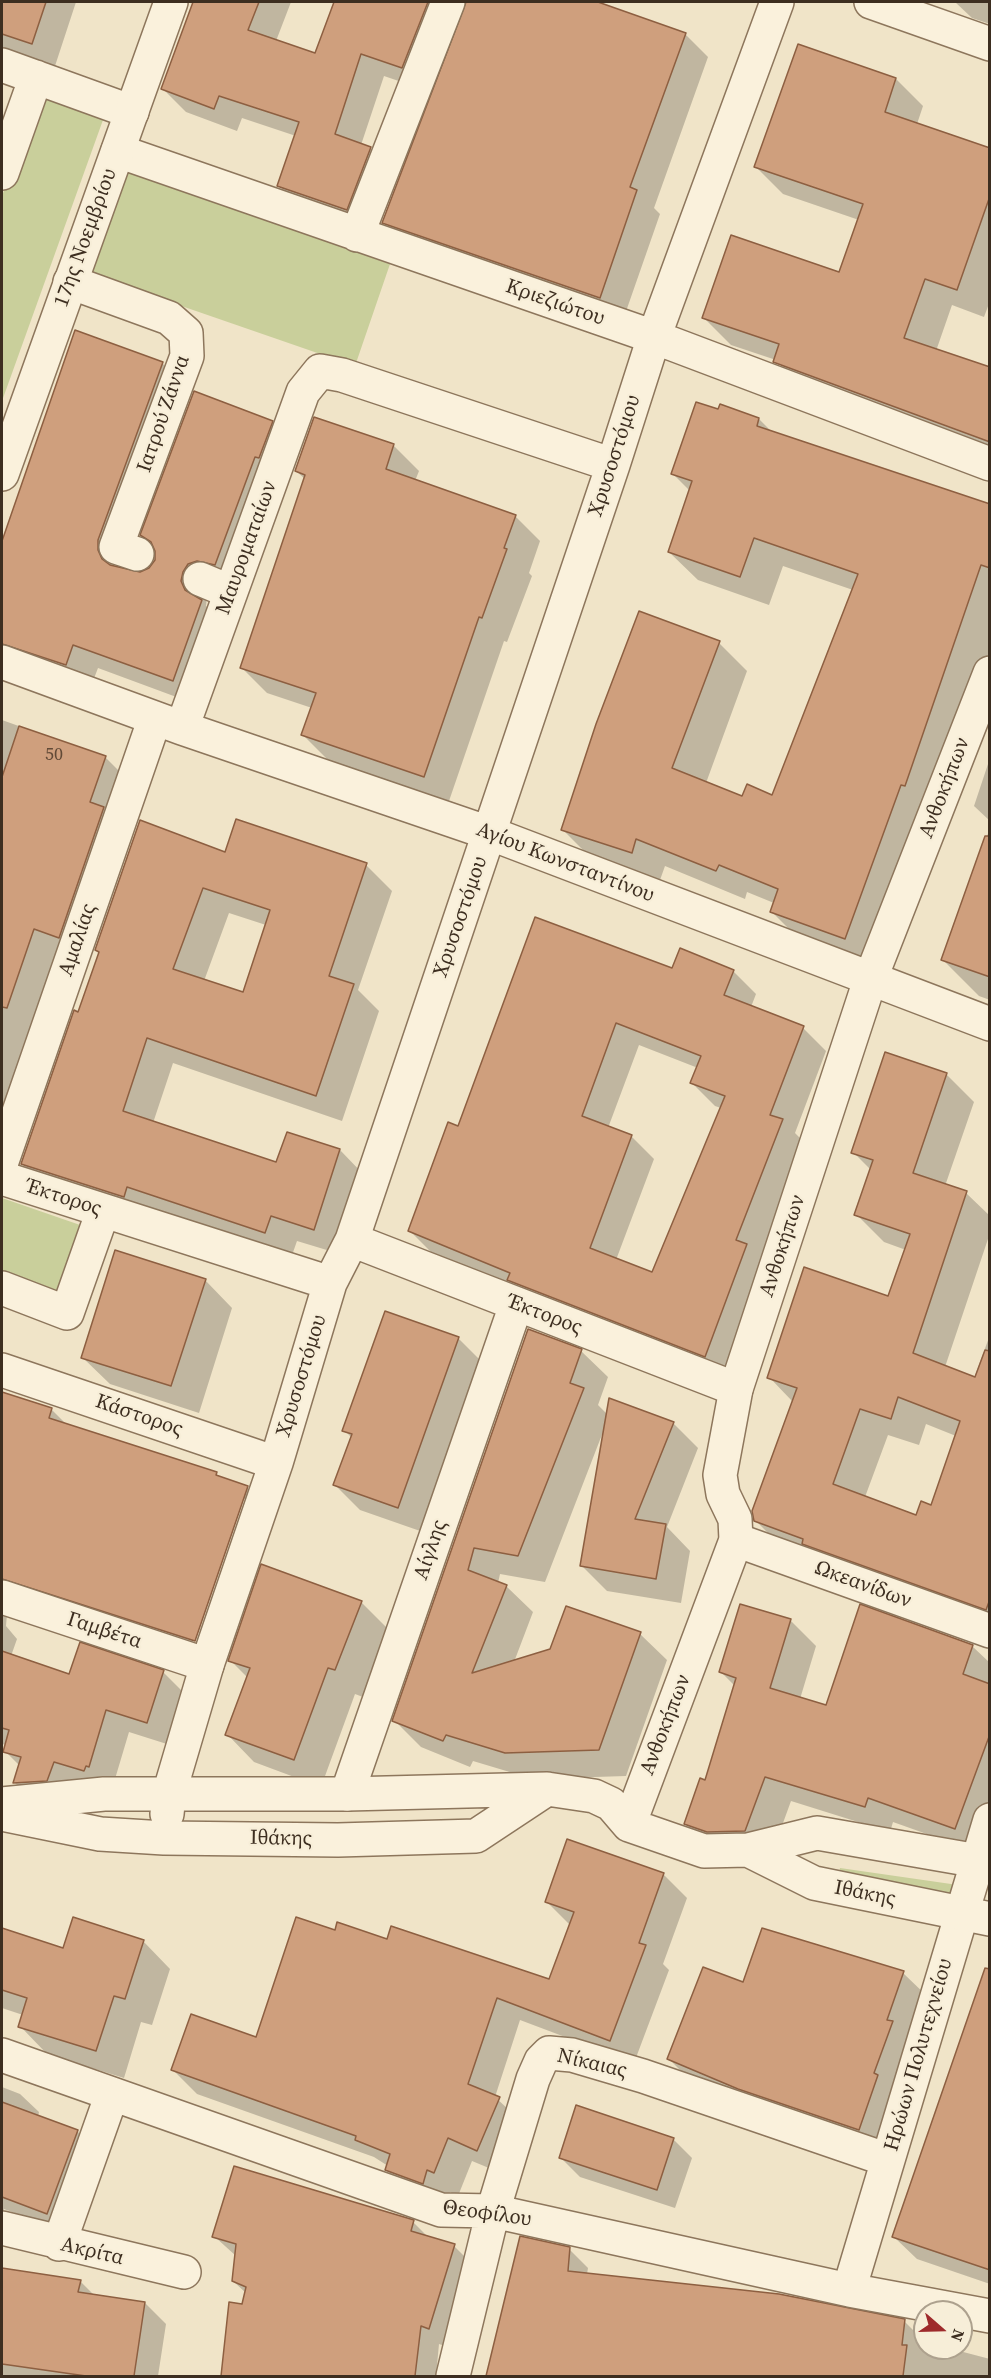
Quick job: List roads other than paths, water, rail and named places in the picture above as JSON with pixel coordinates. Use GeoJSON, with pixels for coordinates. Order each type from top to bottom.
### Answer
{"type":"FeatureCollection","features":[{"type":"Feature","properties":{"kind":"street","name":"17ης Νοεμβρίου"},"geometry":{"type":"LineString","coordinates":[[2,474],[171,2]]}},
{"type":"Feature","properties":{"kind":"street"},"geometry":{"type":"LineString","coordinates":[[357,235],[448,2]]}},
{"type":"Feature","properties":{"kind":"street","name":"Χρυσοστόμου"},"geometry":{"type":"LineString","coordinates":[[164,1838],[169,1794],[207,1665],[276,1463],[330,1283],[352,1240],[654,337],[777,2]]}},
{"type":"Feature","properties":{"kind":"street"},"geometry":{"type":"LineString","coordinates":[[871,2],[990,44]]}},
{"type":"Feature","properties":{"kind":"street"},"geometry":{"type":"LineString","coordinates":[[2,65],[132,112]]}},
{"type":"Feature","properties":{"kind":"street"},"geometry":{"type":"LineString","coordinates":[[2,173],[36,77]]}},
{"type":"Feature","properties":{"kind":"street","name":"Κριεζιώτου"},"geometry":{"type":"LineString","coordinates":[[118,151],[654,337],[990,465]]}},
{"type":"Feature","properties":{"kind":"street","name":"Ιατρού Ζάννα"},"geometry":{"type":"LineString","coordinates":[[70,282],[169,318],[186,333],[187,356],[127,551]]}},
{"type":"Feature","properties":{"kind":"street","name":"Μαυροματαίων"},"geometry":{"type":"LineString","coordinates":[[168,723],[231,592],[303,392],[320,371],[342,375],[613,465]]}},
{"type":"Feature","properties":{"kind":"street"},"geometry":{"type":"LineString","coordinates":[[200,579],[231,592]]}},
{"type":"Feature","properties":{"kind":"street","name":"Αγίου Κωνσταντίνου"},"geometry":{"type":"LineString","coordinates":[[2,662],[168,723],[489,833],[990,1024]]}},
{"type":"Feature","properties":{"kind":"street","name":"Ανθοκήπων"},"geometry":{"type":"LineString","coordinates":[[629,1825],[736,1540],[735,1519],[723,1494],[720,1475],[736,1389],[870,980],[990,673]]}},
{"type":"Feature","properties":{"kind":"street","name":"Αμαλίας"},"geometry":{"type":"LineString","coordinates":[[2,1161],[168,723]]}},
{"type":"Feature","properties":{"kind":"street","name":"Έκτορος"},"geometry":{"type":"LineString","coordinates":[[2,1178],[330,1283]]}},
{"type":"Feature","properties":{"kind":"street"},"geometry":{"type":"LineString","coordinates":[[2,1288],[67,1313],[103,1211]]}},
{"type":"Feature","properties":{"kind":"street","name":"Έκτορος"},"geometry":{"type":"LineString","coordinates":[[352,1240],[736,1389]]}},
{"type":"Feature","properties":{"kind":"street","name":"Αίγλης"},"geometry":{"type":"LineString","coordinates":[[346,1794],[516,1305]]}},
{"type":"Feature","properties":{"kind":"street","name":"Κάστορος"},"geometry":{"type":"LineString","coordinates":[[2,1370],[276,1463]]}},
{"type":"Feature","properties":{"kind":"street","name":"Ωκεανίδων"},"geometry":{"type":"LineString","coordinates":[[736,1540],[990,1631]]}},
{"type":"Feature","properties":{"kind":"street","name":"Γαμβέτα"},"geometry":{"type":"LineString","coordinates":[[2,1597],[207,1665]]}},
{"type":"Feature","properties":{"kind":"street","name":"Ιθάκης"},"geometry":{"type":"LineString","coordinates":[[2,1814],[100,1834],[164,1838],[338,1840],[476,1836],[548,1789]]}},
{"type":"Feature","properties":{"kind":"street","name":"Ιθάκης"},"geometry":{"type":"LineString","coordinates":[[2,1804],[104,1794],[346,1794],[548,1789],[594,1796],[611,1804],[629,1825],[704,1851],[748,1850],[817,1833],[982,1862]]}},
{"type":"Feature","properties":{"kind":"street","name":"Ηρώων Πολυτεχνείου"},"geometry":{"type":"LineString","coordinates":[[849,2290],[888,2160],[975,1916],[990,1820]]}},
{"type":"Feature","properties":{"kind":"street","name":"Ιθάκης"},"geometry":{"type":"LineString","coordinates":[[748,1850],[814,1883],[975,1916]]}},
{"type":"Feature","properties":{"kind":"street","name":"Νίκαιας"},"geometry":{"type":"LineString","coordinates":[[453,2376],[493,2211],[532,2079],[541,2061],[549,2053],[558,2052],[642,2076],[888,2160]]}},
{"type":"Feature","properties":{"kind":"street","name":"Θεοφίλου"},"geometry":{"type":"LineString","coordinates":[[2,2055],[441,2210],[493,2211],[849,2290],[990,2316]]}},
{"type":"Feature","properties":{"kind":"street"},"geometry":{"type":"LineString","coordinates":[[59,2244],[112,2094]]}},
{"type":"Feature","properties":{"kind":"street","name":"Ακρίτα"},"geometry":{"type":"LineString","coordinates":[[2,2228],[59,2244],[184,2272]]}}]}
